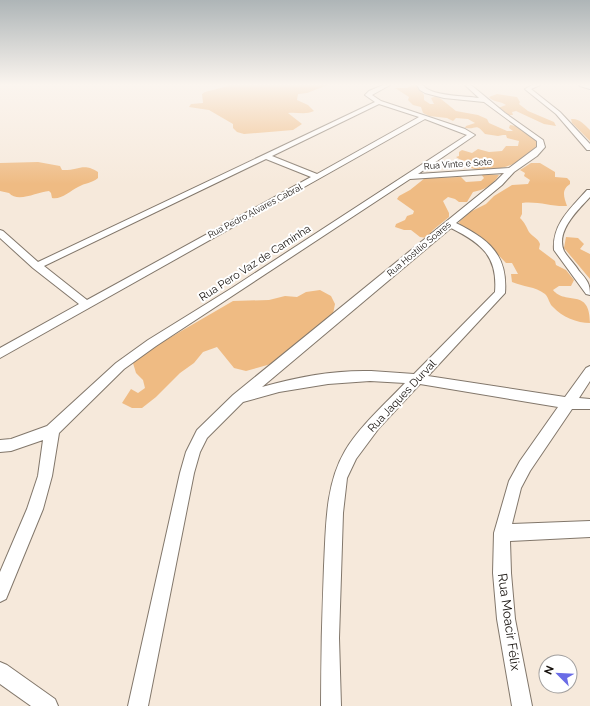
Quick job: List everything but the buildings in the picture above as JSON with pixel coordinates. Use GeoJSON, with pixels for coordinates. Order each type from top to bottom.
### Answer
{"type":"FeatureCollection","features":[{"type":"Feature","properties":{"kind":"street"},"geometry":{"type":"LineString","coordinates":[[37,266],[345,118]]}},
{"type":"Feature","properties":{"kind":"street","name":"Rua Pero Vaz de Caminha"},"geometry":{"type":"LineString","coordinates":[[52,430],[120,366],[152,343],[236,290],[459,145],[472,135],[463,130],[423,118]]}},
{"type":"Feature","properties":{"kind":"street","name":"Rua Pedro Alvares Cabral"},"geometry":{"type":"LineString","coordinates":[[0,354],[193,244],[318,177],[423,118]]}},
{"type":"Feature","properties":{"kind":"street","name":"Rua Hostílio Soares"},"geometry":{"type":"LineString","coordinates":[[138,706],[193,452],[202,434],[238,399],[450,224],[511,170],[542,147],[542,143],[536,136],[510,118]]}},
{"type":"Feature","properties":{"kind":"street"},"geometry":{"type":"LineString","coordinates":[[563,118],[590,148]]}},
{"type":"Feature","properties":{"kind":"street"},"geometry":{"type":"LineString","coordinates":[[265,156],[318,177]]}},
{"type":"Feature","properties":{"kind":"street","name":"Rua Vinte e Sete"},"geometry":{"type":"LineString","coordinates":[[407,178],[511,170]]}},
{"type":"Feature","properties":{"kind":"street"},"geometry":{"type":"LineString","coordinates":[[590,192],[565,221],[558,235],[557,242],[559,250],[590,292]]}},
{"type":"Feature","properties":{"kind":"street","name":"Rua Jaques Durval"},"geometry":{"type":"LineString","coordinates":[[331,706],[330,638],[335,513],[340,478],[350,455],[374,424],[500,293],[502,279],[498,266],[489,249],[469,234],[450,224]]}},
{"type":"Feature","properties":{"kind":"street"},"geometry":{"type":"LineString","coordinates":[[0,233],[37,266],[86,304]]}},
{"type":"Feature","properties":{"kind":"street","name":"Rua Moacir Félix"},"geometry":{"type":"LineString","coordinates":[[522,706],[506,619],[502,573],[502,532],[514,486],[525,466],[590,371]]}},
{"type":"Feature","properties":{"kind":"street"},"geometry":{"type":"LineString","coordinates":[[238,399],[279,387],[328,379],[370,376],[417,379],[569,403],[590,404]]}},
{"type":"Feature","properties":{"kind":"street"},"geometry":{"type":"LineString","coordinates":[[0,446],[11,445],[52,430]]}},
{"type":"Feature","properties":{"kind":"street"},"geometry":{"type":"LineString","coordinates":[[0,593],[35,509],[45,476],[52,430]]}},
{"type":"Feature","properties":{"kind":"street"},"geometry":{"type":"LineString","coordinates":[[502,532],[590,529]]}},
{"type":"Feature","properties":{"kind":"street"},"geometry":{"type":"LineString","coordinates":[[0,672],[48,706]]}},
{"type":"Feature","properties":{"kind":"shaded area"},"geometry":{"type":"Polygon","coordinates":[[[223,118],[294,118],[302,124],[293,130],[244,134],[237,132],[233,128],[233,124],[223,118]]]}},
{"type":"Feature","properties":{"kind":"shaded area"},"geometry":{"type":"Polygon","coordinates":[[[447,118],[485,118],[489,123],[507,131],[513,131],[509,128],[510,125],[518,127],[535,138],[538,145],[527,155],[511,165],[490,170],[478,170],[471,168],[472,165],[486,165],[493,163],[492,161],[487,160],[464,161],[456,157],[459,156],[459,152],[462,150],[472,153],[478,149],[489,152],[502,151],[506,146],[518,146],[519,141],[507,138],[506,135],[498,136],[485,134],[477,127],[465,128],[466,126],[475,123],[468,119],[456,118],[453,121],[447,118]]]}},
{"type":"Feature","properties":{"kind":"shaded area"},"geometry":{"type":"Polygon","coordinates":[[[531,118],[544,118],[554,122],[556,126],[544,124],[531,118]]]}},
{"type":"Feature","properties":{"kind":"shaded area"},"geometry":{"type":"Polygon","coordinates":[[[571,119],[579,120],[590,130],[590,141],[572,123],[571,119]]]}},
{"type":"Feature","properties":{"kind":"shaded area"},"geometry":{"type":"Polygon","coordinates":[[[38,162],[60,166],[62,170],[84,167],[93,169],[98,172],[98,178],[59,198],[52,198],[49,191],[17,197],[0,191],[0,163],[38,162]]]}},
{"type":"Feature","properties":{"kind":"shaded area"},"geometry":{"type":"Polygon","coordinates":[[[531,163],[540,163],[555,172],[555,177],[567,178],[570,181],[570,184],[564,191],[567,206],[522,203],[522,214],[520,218],[529,232],[539,242],[539,249],[555,261],[556,265],[566,270],[574,280],[571,286],[559,286],[553,290],[558,295],[582,301],[586,305],[589,312],[590,323],[575,321],[557,311],[552,306],[545,294],[541,291],[512,282],[511,274],[518,274],[512,263],[506,263],[480,236],[460,225],[459,222],[470,212],[486,204],[494,196],[512,185],[528,184],[530,180],[524,176],[525,173],[520,170],[531,163]]]}},
{"type":"Feature","properties":{"kind":"shaded area"},"geometry":{"type":"Polygon","coordinates":[[[481,174],[499,175],[494,182],[488,186],[473,192],[467,202],[459,202],[448,197],[443,201],[449,213],[449,217],[433,230],[427,238],[420,237],[411,230],[404,230],[395,227],[396,224],[405,220],[407,216],[413,214],[414,211],[397,199],[425,178],[461,177],[466,182],[481,181],[484,178],[481,174]]]}},
{"type":"Feature","properties":{"kind":"shaded area"},"geometry":{"type":"Polygon","coordinates":[[[566,237],[578,238],[584,244],[580,249],[590,254],[590,279],[564,248],[566,237]]]}},
{"type":"Feature","properties":{"kind":"shaded area"},"geometry":{"type":"Polygon","coordinates":[[[320,290],[331,296],[335,304],[333,314],[271,364],[246,371],[234,368],[217,347],[203,352],[194,363],[180,373],[156,397],[142,408],[132,408],[122,403],[131,389],[138,393],[145,388],[143,380],[136,373],[133,363],[152,348],[233,301],[269,300],[285,296],[297,297],[306,292],[320,290]]]}}]}
